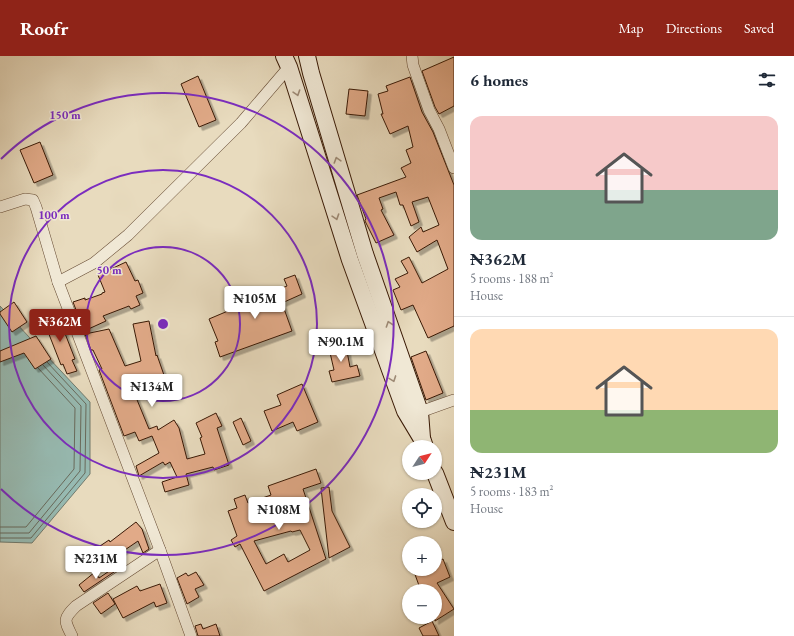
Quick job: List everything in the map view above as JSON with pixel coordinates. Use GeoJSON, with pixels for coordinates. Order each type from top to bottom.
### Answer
{"type":"FeatureCollection","features":[{"type":"Feature","properties":{"kind":"main road"},"geometry":{"type":"LineString","coordinates":[[307,56],[310,73],[365,254],[420,412],[424,440]]}},
{"type":"Feature","properties":{"kind":"main road"},"geometry":{"type":"LineString","coordinates":[[286,61],[350,260],[405,411],[422,440]]}},
{"type":"Feature","properties":{"kind":"main road"},"geometry":{"type":"LineString","coordinates":[[438,480],[454,522]]}},
{"type":"Feature","properties":{"kind":"street"},"geometry":{"type":"LineString","coordinates":[[412,56],[413,65],[429,110],[439,129],[454,168]]}},
{"type":"Feature","properties":{"kind":"street"},"geometry":{"type":"LineString","coordinates":[[58,282],[94,263],[128,235],[241,123],[286,61]]}},
{"type":"Feature","properties":{"kind":"street"},"geometry":{"type":"LineString","coordinates":[[0,207],[25,198],[33,200],[58,282],[160,550],[191,636]]}},
{"type":"Feature","properties":{"kind":"street"},"geometry":{"type":"LineString","coordinates":[[420,412],[454,400]]}},
{"type":"Feature","properties":{"kind":"street"},"geometry":{"type":"LineString","coordinates":[[72,636],[66,623],[66,618],[76,606],[160,550]]}},
{"type":"Feature","properties":{"kind":"water"},"geometry":{"type":"Polygon","coordinates":[[[0,306],[90,402],[90,474],[32,543],[0,542],[0,306]]]}},
{"type":"Feature","properties":{"kind":"building"},"geometry":{"type":"Polygon","coordinates":[[[454,57],[454,106],[439,114],[422,71],[454,57]]]}},
{"type":"Feature","properties":{"kind":"building"},"geometry":{"type":"Polygon","coordinates":[[[198,76],[216,120],[199,127],[181,84],[198,76]]]}},
{"type":"Feature","properties":{"kind":"building"},"geometry":{"type":"Polygon","coordinates":[[[410,77],[422,112],[433,132],[454,185],[454,326],[428,338],[413,305],[401,310],[393,290],[400,287],[395,279],[408,273],[401,261],[409,257],[422,283],[448,269],[437,240],[417,252],[409,237],[421,227],[423,232],[439,225],[428,197],[412,202],[419,222],[411,226],[403,205],[400,205],[396,192],[379,198],[383,209],[381,210],[394,235],[376,243],[365,221],[366,219],[357,195],[406,177],[401,168],[411,163],[406,150],[413,147],[408,126],[390,134],[381,114],[383,114],[378,94],[388,91],[386,86],[410,77]]]}},
{"type":"Feature","properties":{"kind":"building"},"geometry":{"type":"Polygon","coordinates":[[[349,89],[368,91],[365,116],[346,114],[349,89]]]}},
{"type":"Feature","properties":{"kind":"building"},"geometry":{"type":"Polygon","coordinates":[[[40,142],[53,175],[34,183],[20,150],[40,142]]]}},
{"type":"Feature","properties":{"kind":"building"},"geometry":{"type":"Polygon","coordinates":[[[126,262],[135,281],[138,280],[143,293],[136,296],[140,305],[131,309],[129,306],[103,316],[106,321],[84,331],[73,302],[85,298],[85,300],[105,292],[98,275],[126,262]]]}},
{"type":"Feature","properties":{"kind":"building"},"geometry":{"type":"Polygon","coordinates":[[[295,275],[302,294],[282,303],[292,331],[220,357],[215,342],[218,341],[209,319],[287,286],[284,279],[295,275]]]}},
{"type":"Feature","properties":{"kind":"building"},"geometry":{"type":"Polygon","coordinates":[[[14,302],[27,322],[12,332],[0,312],[14,302]]]}},
{"type":"Feature","properties":{"kind":"building"},"geometry":{"type":"Polygon","coordinates":[[[57,313],[75,359],[72,360],[77,371],[67,374],[63,364],[61,365],[43,319],[57,313]]]}},
{"type":"Feature","properties":{"kind":"building"},"geometry":{"type":"Polygon","coordinates":[[[149,321],[156,356],[157,355],[165,378],[133,390],[149,429],[157,426],[158,430],[174,420],[179,428],[187,459],[205,454],[200,438],[202,437],[196,423],[216,413],[222,426],[217,428],[229,465],[214,470],[213,467],[186,474],[189,485],[165,492],[162,482],[177,477],[170,462],[165,465],[163,462],[139,476],[136,466],[159,453],[152,436],[139,441],[135,432],[124,436],[99,370],[102,369],[93,350],[91,350],[85,334],[109,329],[125,366],[141,361],[133,324],[149,321]]]}},
{"type":"Feature","properties":{"kind":"building"},"geometry":{"type":"Polygon","coordinates":[[[36,336],[51,359],[35,369],[24,353],[0,362],[0,351],[36,336]]]}},
{"type":"Feature","properties":{"kind":"building"},"geometry":{"type":"Polygon","coordinates":[[[345,341],[350,367],[357,365],[360,376],[332,382],[329,371],[334,370],[328,344],[345,341]]]}},
{"type":"Feature","properties":{"kind":"building"},"geometry":{"type":"Polygon","coordinates":[[[426,351],[443,393],[426,400],[411,357],[426,351]]]}},
{"type":"Feature","properties":{"kind":"building"},"geometry":{"type":"Polygon","coordinates":[[[302,384],[318,422],[297,431],[293,422],[272,431],[264,411],[281,405],[277,395],[302,384]]]}},
{"type":"Feature","properties":{"kind":"building"},"geometry":{"type":"Polygon","coordinates":[[[241,418],[251,441],[243,445],[233,422],[241,418]]]}},
{"type":"Feature","properties":{"kind":"building"},"geometry":{"type":"Polygon","coordinates":[[[316,469],[321,483],[303,489],[326,559],[264,591],[240,544],[235,547],[231,540],[237,536],[228,511],[237,508],[234,499],[245,495],[248,503],[271,495],[268,486],[316,469]],[[300,530],[254,541],[266,564],[284,554],[288,562],[310,550],[300,530]]]}},
{"type":"Feature","properties":{"kind":"building"},"geometry":{"type":"Polygon","coordinates":[[[329,487],[332,511],[350,547],[329,558],[321,488],[329,487]]]}},
{"type":"Feature","properties":{"kind":"building"},"geometry":{"type":"Polygon","coordinates":[[[136,522],[142,529],[149,549],[143,553],[138,541],[116,556],[112,551],[100,559],[94,550],[109,540],[110,542],[136,522]]]}},
{"type":"Feature","properties":{"kind":"building"},"geometry":{"type":"Polygon","coordinates":[[[442,559],[450,577],[438,584],[418,584],[416,576],[442,576],[442,559]]]}},
{"type":"Feature","properties":{"kind":"building"},"geometry":{"type":"Polygon","coordinates":[[[118,565],[120,568],[84,592],[79,585],[95,572],[99,578],[118,565]]]}},
{"type":"Feature","properties":{"kind":"building"},"geometry":{"type":"Polygon","coordinates":[[[196,572],[204,585],[195,589],[199,597],[187,604],[177,578],[186,573],[188,576],[196,572]]]}},
{"type":"Feature","properties":{"kind":"building"},"geometry":{"type":"Polygon","coordinates":[[[160,584],[167,603],[156,607],[154,602],[123,618],[113,599],[137,586],[140,591],[160,584]]]}},
{"type":"Feature","properties":{"kind":"building"},"geometry":{"type":"Polygon","coordinates":[[[442,591],[454,609],[442,617],[442,591]]]}},
{"type":"Feature","properties":{"kind":"building"},"geometry":{"type":"Polygon","coordinates":[[[108,593],[115,604],[101,614],[93,603],[108,593]]]}},
{"type":"Feature","properties":{"kind":"building"},"geometry":{"type":"Polygon","coordinates":[[[201,624],[203,629],[216,624],[220,636],[198,636],[195,626],[201,624]]]}},
{"type":"Feature","properties":{"kind":"building"},"geometry":{"type":"Polygon","coordinates":[[[426,624],[433,624],[439,636],[423,636],[419,628],[426,624]]]}}]}
